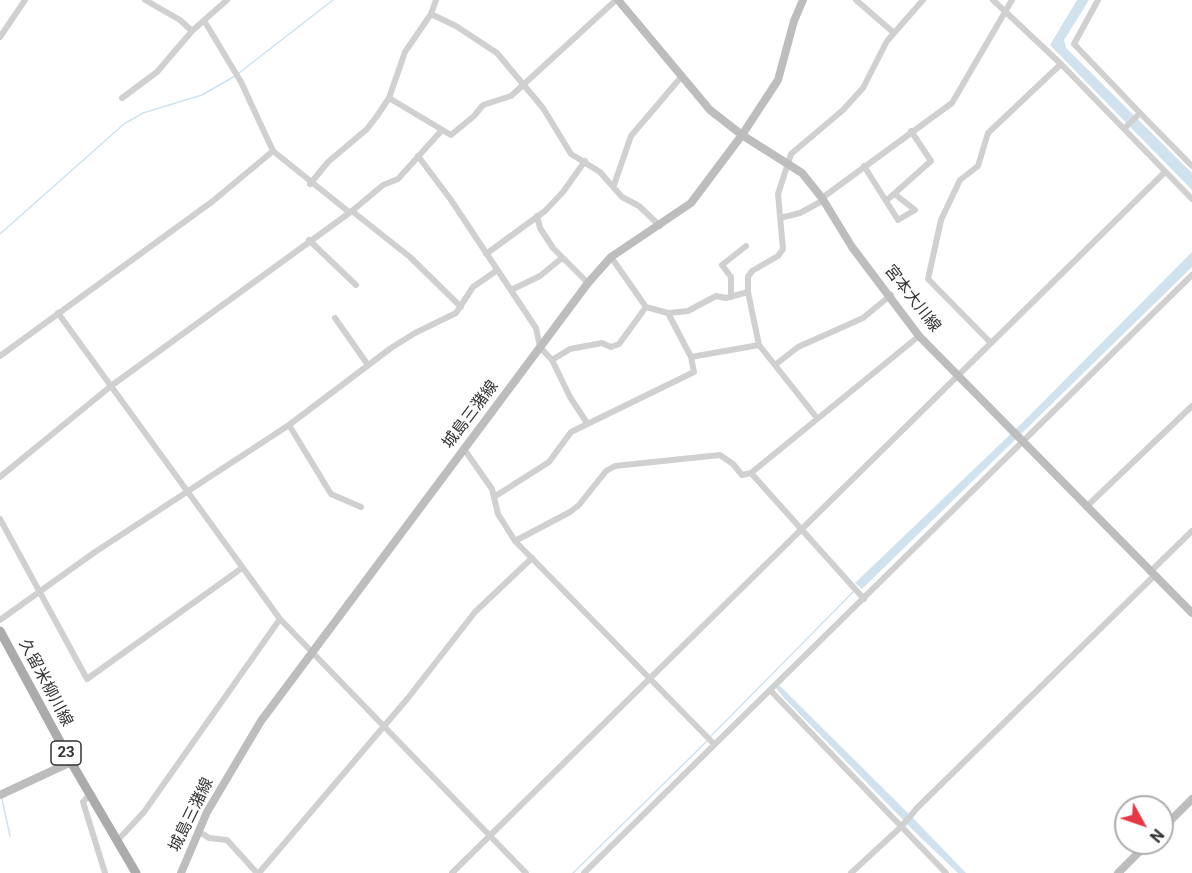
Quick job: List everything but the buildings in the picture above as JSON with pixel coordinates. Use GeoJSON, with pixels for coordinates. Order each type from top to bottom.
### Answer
{"type":"FeatureCollection","features":[{"type":"Feature","properties":{"kind":"main road","name":"宮本大川線"},"geometry":{"type":"LineString","coordinates":[[617,0],[710,110],[742,135],[802,173],[823,199],[852,247],[919,336],[1192,613]]}},
{"type":"Feature","properties":{"kind":"main road","name":"城島三潴線"},"geometry":{"type":"LineString","coordinates":[[181,873],[218,791],[261,722],[588,283],[611,257],[691,203],[742,135],[778,81],[794,21],[803,0]]}},
{"type":"Feature","properties":{"kind":"main road","name":"久留米柳川線"},"geometry":{"type":"LineString","coordinates":[[0,631],[71,762],[136,873]]}},
{"type":"Feature","properties":{"kind":"main road"},"geometry":{"type":"LineString","coordinates":[[0,795],[71,762]]}},
{"type":"Feature","properties":{"kind":"main road"},"geometry":{"type":"LineString","coordinates":[[1174,817],[1192,799]]}},
{"type":"Feature","properties":{"kind":"main road"},"geometry":{"type":"LineString","coordinates":[[1118,873],[1136,855]]}},
{"type":"Feature","properties":{"kind":"street"},"geometry":{"type":"LineString","coordinates":[[0,38],[25,0]]}},
{"type":"Feature","properties":{"kind":"street"},"geometry":{"type":"LineString","coordinates":[[145,0],[180,20],[192,31]]}},
{"type":"Feature","properties":{"kind":"street"},"geometry":{"type":"LineString","coordinates":[[122,98],[157,72],[192,31],[205,22],[227,0]]}},
{"type":"Feature","properties":{"kind":"street"},"geometry":{"type":"LineString","coordinates":[[310,184],[328,162],[367,129],[389,98],[405,52],[431,14],[436,0]]}},
{"type":"Feature","properties":{"kind":"street"},"geometry":{"type":"LineString","coordinates":[[389,98],[451,135],[474,116],[483,105],[512,96],[617,0]]}},
{"type":"Feature","properties":{"kind":"street"},"geometry":{"type":"LineString","coordinates":[[856,0],[894,33]]}},
{"type":"Feature","properties":{"kind":"street"},"geometry":{"type":"LineString","coordinates":[[818,418],[759,345],[748,292],[748,277],[752,271],[778,256],[783,249],[778,194],[791,154],[843,111],[863,88],[878,56],[894,33],[923,0]]}},
{"type":"Feature","properties":{"kind":"street"},"geometry":{"type":"LineString","coordinates":[[993,0],[1126,127],[1192,199]]}},
{"type":"Feature","properties":{"kind":"street"},"geometry":{"type":"LineString","coordinates":[[780,218],[800,213],[823,199],[911,131],[952,103],[1012,0]]}},
{"type":"Feature","properties":{"kind":"street"},"geometry":{"type":"LineString","coordinates":[[1098,0],[1074,44],[1138,115],[1192,166]]}},
{"type":"Feature","properties":{"kind":"street"},"geometry":{"type":"LineString","coordinates":[[431,14],[456,26],[496,54],[543,108],[571,154],[585,161],[614,185],[622,197],[639,206],[660,226]]}},
{"type":"Feature","properties":{"kind":"street"},"geometry":{"type":"LineString","coordinates":[[205,22],[236,72],[273,151],[310,184],[410,257],[461,307]]}},
{"type":"Feature","properties":{"kind":"street"},"geometry":{"type":"LineString","coordinates":[[991,343],[928,279],[941,220],[960,180],[978,166],[988,133],[1061,64]]}},
{"type":"Feature","properties":{"kind":"street"},"geometry":{"type":"LineString","coordinates":[[614,185],[631,136],[682,76]]}},
{"type":"Feature","properties":{"kind":"street"},"geometry":{"type":"LineString","coordinates":[[1126,127],[1138,115]]}},
{"type":"Feature","properties":{"kind":"street"},"geometry":{"type":"LineString","coordinates":[[0,477],[111,386],[383,185],[398,179],[442,130]]}},
{"type":"Feature","properties":{"kind":"street"},"geometry":{"type":"LineString","coordinates":[[886,201],[896,195],[931,161],[911,131]]}},
{"type":"Feature","properties":{"kind":"street"},"geometry":{"type":"LineString","coordinates":[[0,356],[213,201],[273,151]]}},
{"type":"Feature","properties":{"kind":"street"},"geometry":{"type":"LineString","coordinates":[[418,156],[536,328],[540,347],[552,360],[570,397],[587,423]]}},
{"type":"Feature","properties":{"kind":"street"},"geometry":{"type":"LineString","coordinates":[[486,254],[537,216],[563,192],[585,161]]}},
{"type":"Feature","properties":{"kind":"street"},"geometry":{"type":"LineString","coordinates":[[864,166],[898,220],[915,210],[896,195]]}},
{"type":"Feature","properties":{"kind":"street"},"geometry":{"type":"LineString","coordinates":[[452,873],[1166,172]]}},
{"type":"Feature","properties":{"kind":"street"},"geometry":{"type":"LineString","coordinates":[[537,216],[544,237],[588,283]]}},
{"type":"Feature","properties":{"kind":"street"},"geometry":{"type":"LineString","coordinates":[[309,240],[356,285]]}},
{"type":"Feature","properties":{"kind":"street"},"geometry":{"type":"LineString","coordinates":[[731,297],[731,278],[722,265],[746,246]]}},
{"type":"Feature","properties":{"kind":"street"},"geometry":{"type":"LineString","coordinates":[[611,257],[646,308],[668,313],[693,309],[716,296],[731,297],[748,292]]}},
{"type":"Feature","properties":{"kind":"street"},"geometry":{"type":"LineString","coordinates":[[511,290],[540,276],[562,258]]}},
{"type":"Feature","properties":{"kind":"street"},"geometry":{"type":"LineString","coordinates":[[0,620],[38,592],[289,425],[368,365],[415,333],[450,316],[461,307],[474,287],[496,271]]}},
{"type":"Feature","properties":{"kind":"street"},"geometry":{"type":"LineString","coordinates":[[584,873],[1192,275]]}},
{"type":"Feature","properties":{"kind":"street"},"geometry":{"type":"LineString","coordinates":[[775,365],[798,347],[863,318],[891,296]]}},
{"type":"Feature","properties":{"kind":"street"},"geometry":{"type":"LineString","coordinates":[[552,360],[570,349],[602,343],[611,347],[619,344],[646,308]]}},
{"type":"Feature","properties":{"kind":"street"},"geometry":{"type":"LineString","coordinates":[[58,313],[280,619],[526,873]]}},
{"type":"Feature","properties":{"kind":"street"},"geometry":{"type":"LineString","coordinates":[[494,497],[549,462],[571,432],[656,388],[694,372],[691,357],[668,313]]}},
{"type":"Feature","properties":{"kind":"street"},"geometry":{"type":"LineString","coordinates":[[335,318],[368,365]]}},
{"type":"Feature","properties":{"kind":"street"},"geometry":{"type":"LineString","coordinates":[[515,541],[570,513],[606,471],[615,466],[720,455],[733,464],[742,475],[751,473],[919,336]]}},
{"type":"Feature","properties":{"kind":"street"},"geometry":{"type":"LineString","coordinates":[[691,357],[759,345]]}},
{"type":"Feature","properties":{"kind":"street"},"geometry":{"type":"LineString","coordinates":[[1086,507],[1192,406]]}},
{"type":"Feature","properties":{"kind":"street"},"geometry":{"type":"LineString","coordinates":[[289,425],[332,494],[361,507]]}},
{"type":"Feature","properties":{"kind":"street"},"geometry":{"type":"LineString","coordinates":[[464,449],[482,471],[494,497],[498,514],[515,541],[714,744]]}},
{"type":"Feature","properties":{"kind":"street"},"geometry":{"type":"LineString","coordinates":[[751,473],[864,599]]}},
{"type":"Feature","properties":{"kind":"street"},"geometry":{"type":"LineString","coordinates":[[0,519],[87,679],[242,568]]}},
{"type":"Feature","properties":{"kind":"street"},"geometry":{"type":"LineString","coordinates":[[851,873],[902,825],[1192,531]]}},
{"type":"Feature","properties":{"kind":"street"},"geometry":{"type":"LineString","coordinates":[[198,831],[209,838],[227,840],[258,873],[383,727],[476,612],[532,558]]}},
{"type":"Feature","properties":{"kind":"street"},"geometry":{"type":"LineString","coordinates":[[117,841],[144,812],[165,784],[280,619]]}},
{"type":"Feature","properties":{"kind":"street"},"geometry":{"type":"LineString","coordinates":[[774,686],[946,873]]}},
{"type":"Feature","properties":{"kind":"street"},"geometry":{"type":"LineString","coordinates":[[90,794],[83,802],[105,873]]}},
{"type":"Feature","properties":{"kind":"water"},"geometry":{"type":"Polygon","coordinates":[[[1077,0],[1089,0],[1064,40],[1066,48],[1192,173],[1192,190],[1050,45],[1077,0]]]}},
{"type":"Feature","properties":{"kind":"water"},"geometry":{"type":"Polygon","coordinates":[[[1192,252],[1192,267],[862,589],[855,583],[1019,426],[1192,252]]]}},
{"type":"Feature","properties":{"kind":"water"},"geometry":{"type":"Polygon","coordinates":[[[779,685],[966,873],[958,873],[917,834],[783,697],[776,688],[779,685]]]}},
{"type":"Feature","properties":{"kind":"waterway"},"geometry":{"type":"LineString","coordinates":[[239,73],[333,0]]}},
{"type":"Feature","properties":{"kind":"waterway"},"geometry":{"type":"LineString","coordinates":[[0,234],[124,124],[143,113],[202,95],[235,76]]}},
{"type":"Feature","properties":{"kind":"waterway"},"geometry":{"type":"LineString","coordinates":[[710,737],[854,591]]}},
{"type":"Feature","properties":{"kind":"waterway"},"geometry":{"type":"LineString","coordinates":[[573,873],[707,741]]}},
{"type":"Feature","properties":{"kind":"waterway"},"geometry":{"type":"LineString","coordinates":[[2,799],[10,836]]}}]}
